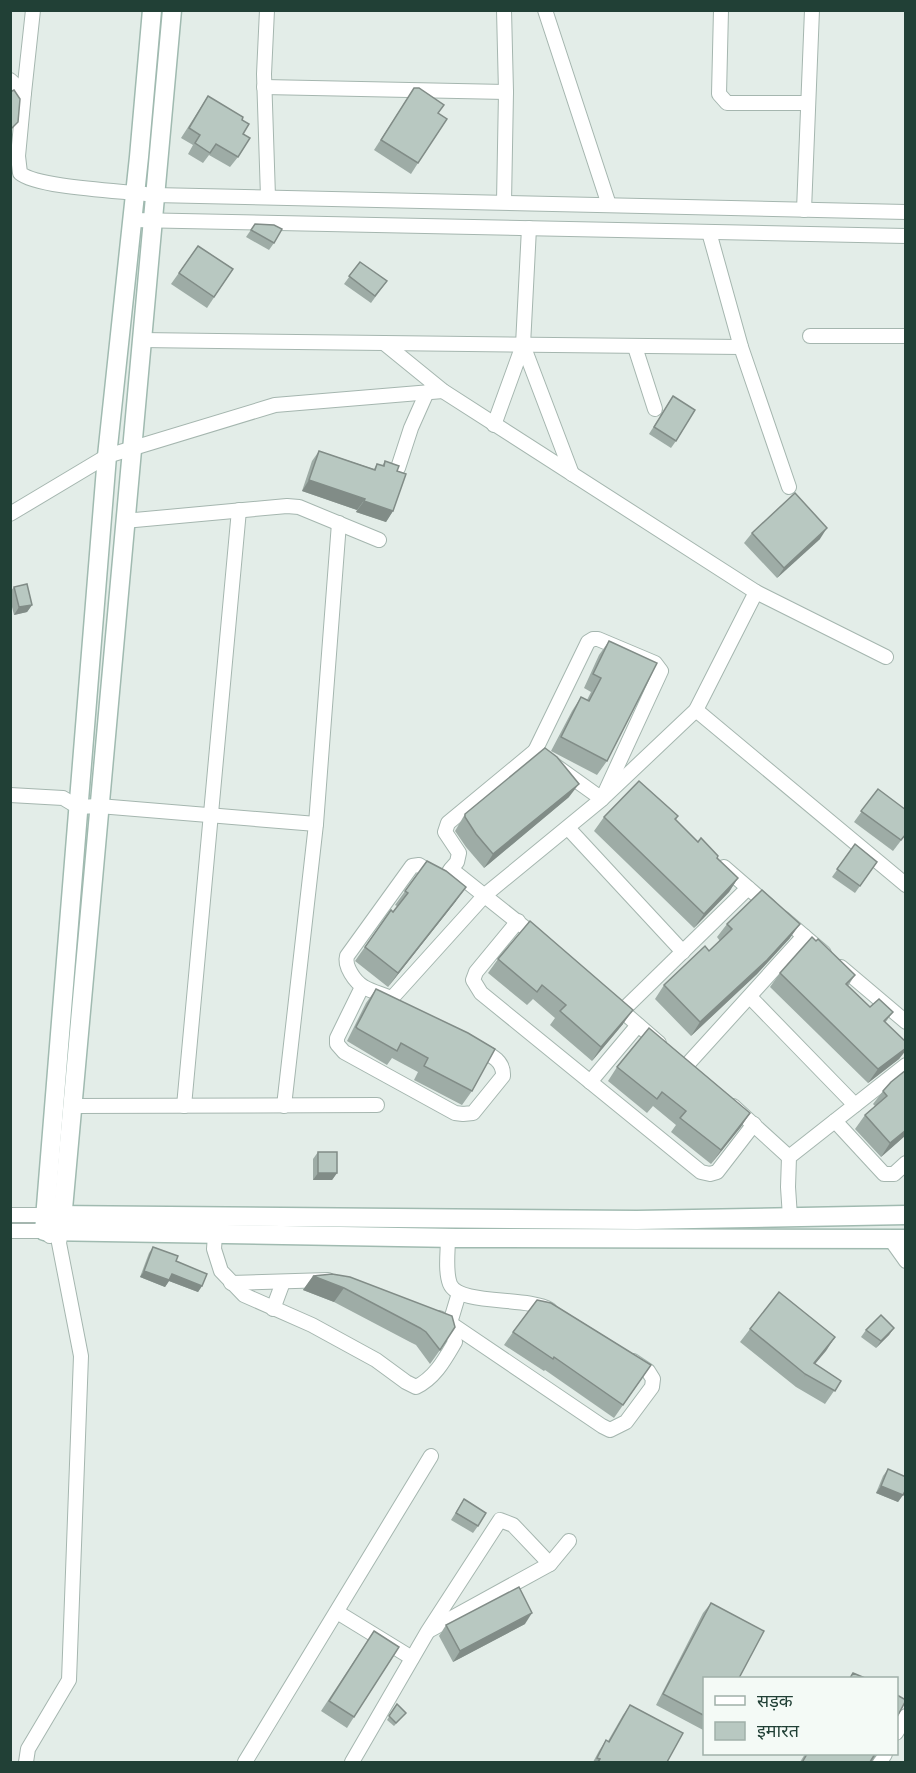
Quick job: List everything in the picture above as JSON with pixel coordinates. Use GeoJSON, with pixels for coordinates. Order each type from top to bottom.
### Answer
{"type":"FeatureCollection","features":[{"type":"Feature","properties":{"kind":"street"},"geometry":{"type":"LineString","coordinates":[[33,10],[18,156],[20,173],[27,179],[154,195],[906,212]]}},
{"type":"Feature","properties":{"kind":"street"},"geometry":{"type":"LineString","coordinates":[[26,1762],[28,1749],[69,1680],[81,1356],[54,1227],[48,1183],[107,456],[136,192],[152,10]]}},
{"type":"Feature","properties":{"kind":"street"},"geometry":{"type":"LineString","coordinates":[[54,1227],[73,1106],[124,521],[172,10]]}},
{"type":"Feature","properties":{"kind":"street"},"geometry":{"type":"LineString","coordinates":[[267,10],[264,87],[268,197]]}},
{"type":"Feature","properties":{"kind":"street"},"geometry":{"type":"LineString","coordinates":[[504,10],[506,92],[504,202]]}},
{"type":"Feature","properties":{"kind":"street"},"geometry":{"type":"LineString","coordinates":[[545,10],[609,205]]}},
{"type":"Feature","properties":{"kind":"street"},"geometry":{"type":"LineString","coordinates":[[721,10],[719,94],[727,103],[808,104]]}},
{"type":"Feature","properties":{"kind":"street"},"geometry":{"type":"LineString","coordinates":[[804,210],[812,10]]}},
{"type":"Feature","properties":{"kind":"street"},"geometry":{"type":"LineString","coordinates":[[10,80],[24,93]]}},
{"type":"Feature","properties":{"kind":"street"},"geometry":{"type":"LineString","coordinates":[[264,87],[506,92]]}},
{"type":"Feature","properties":{"kind":"street"},"geometry":{"type":"LineString","coordinates":[[133,220],[906,236]]}},
{"type":"Feature","properties":{"kind":"street"},"geometry":{"type":"LineString","coordinates":[[494,424],[524,345],[529,228]]}},
{"type":"Feature","properties":{"kind":"street"},"geometry":{"type":"LineString","coordinates":[[709,232],[741,347],[789,487]]}},
{"type":"Feature","properties":{"kind":"street"},"geometry":{"type":"LineString","coordinates":[[810,336],[906,336]]}},
{"type":"Feature","properties":{"kind":"street"},"geometry":{"type":"LineString","coordinates":[[141,340],[741,347]]}},
{"type":"Feature","properties":{"kind":"street"},"geometry":{"type":"LineString","coordinates":[[384,344],[443,391],[756,592],[886,657]]}},
{"type":"Feature","properties":{"kind":"street"},"geometry":{"type":"LineString","coordinates":[[524,345],[572,474]]}},
{"type":"Feature","properties":{"kind":"street"},"geometry":{"type":"LineString","coordinates":[[635,347],[655,409]]}},
{"type":"Feature","properties":{"kind":"street"},"geometry":{"type":"LineString","coordinates":[[10,513],[107,456],[275,405],[443,391]]}},
{"type":"Feature","properties":{"kind":"street"},"geometry":{"type":"LineString","coordinates":[[398,468],[411,428],[427,392]]}},
{"type":"Feature","properties":{"kind":"street"},"geometry":{"type":"LineString","coordinates":[[124,521],[299,507],[379,540]]}},
{"type":"Feature","properties":{"kind":"street"},"geometry":{"type":"LineString","coordinates":[[184,1106],[239,510]]}},
{"type":"Feature","properties":{"kind":"street"},"geometry":{"type":"LineString","coordinates":[[284,1106],[316,824],[339,523]]}},
{"type":"Feature","properties":{"kind":"street"},"geometry":{"type":"LineString","coordinates":[[602,799],[661,671],[655,663],[598,639],[588,642],[535,751],[448,823],[445,832],[459,853],[457,862],[446,876],[438,878],[419,865],[412,866],[347,956],[345,962],[362,987],[397,1001],[485,895],[602,799],[629,782],[696,710],[756,592]]}},
{"type":"Feature","properties":{"kind":"street"},"geometry":{"type":"LineString","coordinates":[[696,710],[906,885]]}},
{"type":"Feature","properties":{"kind":"street"},"geometry":{"type":"LineString","coordinates":[[535,751],[602,799]]}},
{"type":"Feature","properties":{"kind":"street"},"geometry":{"type":"LineString","coordinates":[[10,795],[63,798],[78,807],[99,806],[316,824]]}},
{"type":"Feature","properties":{"kind":"street"},"geometry":{"type":"LineString","coordinates":[[568,828],[683,951]]}},
{"type":"Feature","properties":{"kind":"street"},"geometry":{"type":"LineString","coordinates":[[713,857],[906,1022]]}},
{"type":"Feature","properties":{"kind":"street"},"geometry":{"type":"LineString","coordinates":[[451,869],[553,951]]}},
{"type":"Feature","properties":{"kind":"street"},"geometry":{"type":"LineString","coordinates":[[622,1011],[748,888]]}},
{"type":"Feature","properties":{"kind":"street"},"geometry":{"type":"LineString","coordinates":[[518,921],[476,972],[473,980],[481,993],[701,1172],[710,1174],[717,1172],[754,1124]]}},
{"type":"Feature","properties":{"kind":"street"},"geometry":{"type":"LineString","coordinates":[[605,996],[682,1063],[750,996],[804,936]]}},
{"type":"Feature","properties":{"kind":"street"},"geometry":{"type":"LineString","coordinates":[[362,987],[337,1038],[337,1044],[344,1052],[455,1113],[473,1113],[503,1076],[503,1069],[500,1061],[460,1038]]}},
{"type":"Feature","properties":{"kind":"street"},"geometry":{"type":"LineString","coordinates":[[750,996],[855,1105]]}},
{"type":"Feature","properties":{"kind":"street"},"geometry":{"type":"LineString","coordinates":[[590,1082],[638,1025]]}},
{"type":"Feature","properties":{"kind":"street"},"geometry":{"type":"LineString","coordinates":[[789,1157],[906,1065]]}},
{"type":"Feature","properties":{"kind":"street"},"geometry":{"type":"LineString","coordinates":[[720,1095],[789,1157],[790,1217]]}},
{"type":"Feature","properties":{"kind":"street"},"geometry":{"type":"LineString","coordinates":[[73,1106],[376,1105]]}},
{"type":"Feature","properties":{"kind":"street"},"geometry":{"type":"LineString","coordinates":[[834,1121],[884,1174],[894,1174],[906,1163]]}},
{"type":"Feature","properties":{"kind":"street"},"geometry":{"type":"LineString","coordinates":[[10,1215],[54,1227]]}},
{"type":"Feature","properties":{"kind":"street"},"geometry":{"type":"LineString","coordinates":[[10,1231],[54,1227],[215,1226],[449,1218],[637,1220],[906,1215]]}},
{"type":"Feature","properties":{"kind":"street"},"geometry":{"type":"LineString","coordinates":[[449,1218],[449,1282],[453,1289],[462,1296],[519,1301],[546,1307],[565,1319]]}},
{"type":"Feature","properties":{"kind":"street"},"geometry":{"type":"LineString","coordinates":[[215,1226],[448,1238],[898,1239],[906,1261]]}},
{"type":"Feature","properties":{"kind":"street"},"geometry":{"type":"LineString","coordinates":[[215,1226],[214,1249],[221,1270],[244,1294],[312,1325],[376,1360],[416,1387],[442,1364],[455,1342],[450,1323],[459,1293]]}},
{"type":"Feature","properties":{"kind":"street"},"geometry":{"type":"LineString","coordinates":[[231,1283],[322,1279],[343,1282]]}},
{"type":"Feature","properties":{"kind":"street"},"geometry":{"type":"LineString","coordinates":[[273,1309],[283,1282]]}},
{"type":"Feature","properties":{"kind":"street"},"geometry":{"type":"LineString","coordinates":[[429,1315],[450,1323],[610,1430],[626,1422],[652,1387],[653,1379],[648,1371],[623,1355]]}},
{"type":"Feature","properties":{"kind":"street"},"geometry":{"type":"LineString","coordinates":[[245,1762],[431,1456]]}},
{"type":"Feature","properties":{"kind":"street"},"geometry":{"type":"LineString","coordinates":[[352,1762],[428,1631],[500,1520],[513,1525],[550,1564]]}},
{"type":"Feature","properties":{"kind":"street"},"geometry":{"type":"LineString","coordinates":[[428,1631],[550,1564],[569,1541]]}},
{"type":"Feature","properties":{"kind":"street"},"geometry":{"type":"LineString","coordinates":[[337,1612],[412,1658]]}},
{"type":"Feature","properties":{"kind":"street"},"geometry":{"type":"LineString","coordinates":[[898,1731],[906,1716]]}},
{"type":"Feature","properties":{"kind":"building"},"geometry":{"type":"Polygon","coordinates":[[[414,88],[419,88],[444,105],[438,113],[447,119],[418,163],[381,140],[414,88]]]}},
{"type":"Feature","properties":{"kind":"building"},"geometry":{"type":"Polygon","coordinates":[[[14,90],[20,99],[18,122],[10,130],[10,92],[14,90]]]}},
{"type":"Feature","properties":{"kind":"building"},"geometry":{"type":"Polygon","coordinates":[[[208,96],[243,117],[242,120],[249,124],[243,134],[250,138],[238,157],[216,144],[210,153],[195,143],[200,135],[189,128],[208,96]]]}},
{"type":"Feature","properties":{"kind":"building"},"geometry":{"type":"Polygon","coordinates":[[[255,224],[274,225],[282,229],[274,243],[251,230],[255,224]]]}},
{"type":"Feature","properties":{"kind":"building"},"geometry":{"type":"Polygon","coordinates":[[[198,246],[233,269],[214,297],[179,273],[198,246]]]}},
{"type":"Feature","properties":{"kind":"building"},"geometry":{"type":"Polygon","coordinates":[[[360,262],[387,281],[375,296],[349,276],[360,262]]]}},
{"type":"Feature","properties":{"kind":"building"},"geometry":{"type":"Polygon","coordinates":[[[673,396],[695,410],[676,441],[654,427],[673,396]]]}},
{"type":"Feature","properties":{"kind":"building"},"geometry":{"type":"Polygon","coordinates":[[[319,451],[375,470],[377,464],[384,466],[385,461],[399,466],[397,471],[406,474],[393,511],[309,480],[319,451]]]}},
{"type":"Feature","properties":{"kind":"building"},"geometry":{"type":"Polygon","coordinates":[[[795,493],[827,528],[784,568],[752,533],[795,493]]]}},
{"type":"Feature","properties":{"kind":"building"},"geometry":{"type":"Polygon","coordinates":[[[27,584],[32,605],[19,607],[14,587],[27,584]]]}},
{"type":"Feature","properties":{"kind":"building"},"geometry":{"type":"Polygon","coordinates":[[[609,641],[657,663],[607,761],[561,737],[581,697],[589,701],[601,678],[593,674],[609,641]]]}},
{"type":"Feature","properties":{"kind":"building"},"geometry":{"type":"Polygon","coordinates":[[[545,748],[557,757],[579,784],[493,854],[476,834],[465,814],[545,748]]]}},
{"type":"Feature","properties":{"kind":"building"},"geometry":{"type":"Polygon","coordinates":[[[639,781],[678,816],[675,819],[698,842],[701,838],[718,856],[717,858],[738,878],[704,914],[604,817],[639,781]]]}},
{"type":"Feature","properties":{"kind":"building"},"geometry":{"type":"Polygon","coordinates":[[[878,789],[906,810],[906,834],[901,840],[861,811],[878,789]]]}},
{"type":"Feature","properties":{"kind":"building"},"geometry":{"type":"Polygon","coordinates":[[[855,844],[877,862],[860,886],[837,869],[855,844]]]}},
{"type":"Feature","properties":{"kind":"building"},"geometry":{"type":"Polygon","coordinates":[[[427,861],[446,871],[466,887],[398,973],[365,947],[391,910],[393,912],[408,893],[405,891],[427,861]]]}},
{"type":"Feature","properties":{"kind":"building"},"geometry":{"type":"Polygon","coordinates":[[[762,890],[800,924],[767,960],[700,1022],[664,985],[705,946],[709,951],[732,929],[727,924],[762,890]]]}},
{"type":"Feature","properties":{"kind":"building"},"geometry":{"type":"Polygon","coordinates":[[[530,921],[633,1010],[601,1047],[560,1011],[566,1005],[542,985],[537,992],[498,959],[530,921]]]}},
{"type":"Feature","properties":{"kind":"building"},"geometry":{"type":"Polygon","coordinates":[[[812,937],[816,941],[818,939],[855,975],[846,984],[870,1007],[879,999],[893,1012],[884,1021],[906,1042],[906,1048],[878,1069],[780,973],[812,937]]]}},
{"type":"Feature","properties":{"kind":"building"},"geometry":{"type":"Polygon","coordinates":[[[376,989],[468,1033],[495,1049],[472,1091],[424,1066],[428,1058],[401,1043],[397,1051],[356,1027],[376,989]]]}},
{"type":"Feature","properties":{"kind":"building"},"geometry":{"type":"Polygon","coordinates":[[[649,1028],[750,1113],[721,1150],[680,1118],[686,1111],[662,1092],[657,1099],[617,1067],[649,1028]]]}},
{"type":"Feature","properties":{"kind":"building"},"geometry":{"type":"Polygon","coordinates":[[[906,1070],[906,1130],[890,1143],[865,1115],[887,1096],[883,1091],[906,1070]]]}},
{"type":"Feature","properties":{"kind":"building"},"geometry":{"type":"Polygon","coordinates":[[[318,1152],[337,1152],[337,1173],[318,1173],[318,1152]]]}},
{"type":"Feature","properties":{"kind":"building"},"geometry":{"type":"Polygon","coordinates":[[[153,1247],[178,1256],[176,1261],[207,1274],[202,1286],[172,1274],[169,1280],[144,1271],[153,1247]]]}},
{"type":"Feature","properties":{"kind":"building"},"geometry":{"type":"Polygon","coordinates":[[[332,1274],[350,1277],[452,1316],[455,1327],[440,1350],[420,1328],[344,1288],[313,1276],[332,1274]]]}},
{"type":"Feature","properties":{"kind":"building"},"geometry":{"type":"Polygon","coordinates":[[[779,1292],[835,1337],[814,1363],[841,1381],[835,1391],[805,1374],[750,1329],[779,1292]]]}},
{"type":"Feature","properties":{"kind":"building"},"geometry":{"type":"Polygon","coordinates":[[[537,1300],[551,1303],[651,1365],[623,1405],[554,1357],[553,1359],[513,1332],[537,1300]]]}},
{"type":"Feature","properties":{"kind":"building"},"geometry":{"type":"Polygon","coordinates":[[[881,1315],[894,1328],[881,1341],[866,1330],[881,1315]]]}},
{"type":"Feature","properties":{"kind":"building"},"geometry":{"type":"Polygon","coordinates":[[[888,1469],[906,1477],[906,1489],[903,1495],[881,1486],[888,1469]]]}},
{"type":"Feature","properties":{"kind":"building"},"geometry":{"type":"Polygon","coordinates":[[[464,1499],[486,1513],[478,1526],[456,1513],[464,1499]]]}},
{"type":"Feature","properties":{"kind":"building"},"geometry":{"type":"Polygon","coordinates":[[[519,1587],[532,1613],[460,1651],[446,1625],[519,1587]]]}},
{"type":"Feature","properties":{"kind":"building"},"geometry":{"type":"Polygon","coordinates":[[[711,1603],[764,1631],[740,1677],[703,1677],[703,1715],[663,1694],[711,1603]]]}},
{"type":"Feature","properties":{"kind":"building"},"geometry":{"type":"Polygon","coordinates":[[[374,1631],[399,1647],[354,1717],[329,1701],[374,1631]]]}},
{"type":"Feature","properties":{"kind":"building"},"geometry":{"type":"Polygon","coordinates":[[[853,1673],[863,1677],[851,1677],[853,1673]]]}},
{"type":"Feature","properties":{"kind":"building"},"geometry":{"type":"Polygon","coordinates":[[[898,1696],[906,1700],[898,1715],[898,1696]]]}},
{"type":"Feature","properties":{"kind":"building"},"geometry":{"type":"Polygon","coordinates":[[[397,1704],[406,1713],[396,1723],[389,1716],[397,1704]]]}},
{"type":"Feature","properties":{"kind":"building"},"geometry":{"type":"Polygon","coordinates":[[[630,1705],[683,1733],[667,1762],[598,1762],[600,1759],[597,1758],[606,1740],[609,1742],[630,1705]]]}},
{"type":"Feature","properties":{"kind":"building"},"geometry":{"type":"Polygon","coordinates":[[[806,1755],[874,1755],[870,1762],[803,1761],[806,1755]]]}}]}
